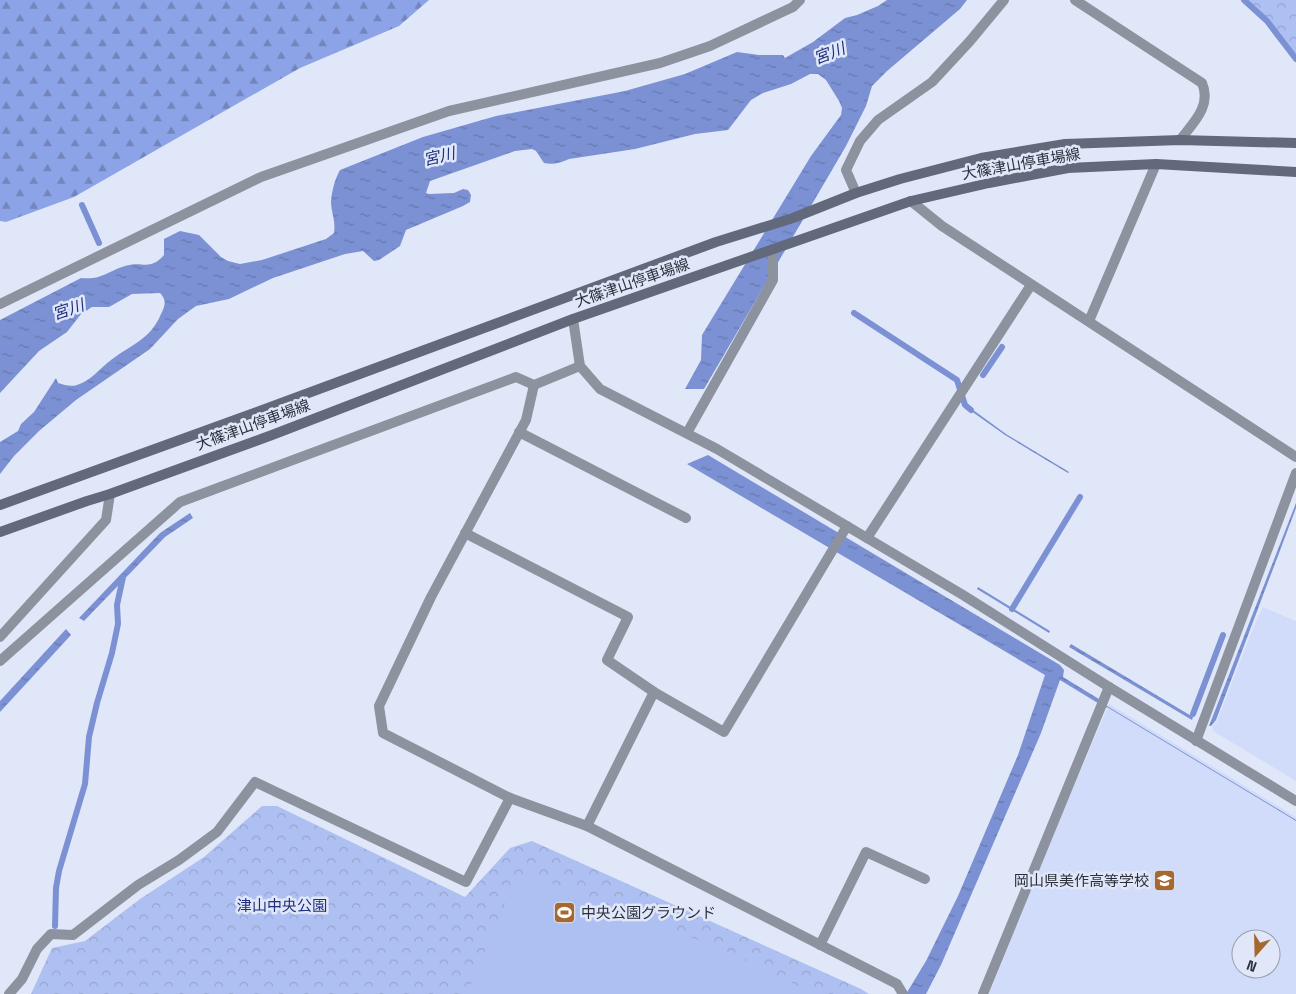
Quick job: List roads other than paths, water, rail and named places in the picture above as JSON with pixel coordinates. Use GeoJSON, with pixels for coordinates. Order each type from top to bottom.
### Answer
{"type":"FeatureCollection","features":[{"type":"Feature","properties":{"kind":"main road","name":"大篠津山停車場線"},"geometry":{"type":"LineString","coordinates":[[0,505],[716,242],[793,218],[856,193],[981,158],[1065,144],[1180,140],[1296,143]]}},
{"type":"Feature","properties":{"kind":"main road","name":"大篠津山停車場線"},"geometry":{"type":"LineString","coordinates":[[0,532],[110,494],[272,434],[573,319],[911,201],[989,183],[1068,168],[1156,164],[1296,172]]}},
{"type":"Feature","properties":{"kind":"street"},"geometry":{"type":"LineString","coordinates":[[0,304],[262,177],[449,111],[660,63],[710,46],[793,6],[800,0]]}},
{"type":"Feature","properties":{"kind":"street"},"geometry":{"type":"LineString","coordinates":[[856,193],[846,170],[860,140],[878,120],[932,82],[970,41],[1004,0]]}},
{"type":"Feature","properties":{"kind":"street"},"geometry":{"type":"LineString","coordinates":[[1075,0],[1202,83],[1206,96],[1205,104],[1180,140]]}},
{"type":"Feature","properties":{"kind":"street"},"geometry":{"type":"LineString","coordinates":[[1089,321],[1156,164]]}},
{"type":"Feature","properties":{"kind":"street"},"geometry":{"type":"LineString","coordinates":[[911,201],[942,226],[1296,457]]}},
{"type":"Feature","properties":{"kind":"street"},"geometry":{"type":"LineString","coordinates":[[687,433],[773,280],[773,250]]}},
{"type":"Feature","properties":{"kind":"street"},"geometry":{"type":"LineString","coordinates":[[867,538],[1031,285]]}},
{"type":"Feature","properties":{"kind":"street"},"geometry":{"type":"LineString","coordinates":[[573,319],[580,366],[600,389],[687,433],[848,526],[1296,801]]}},
{"type":"Feature","properties":{"kind":"street"},"geometry":{"type":"LineString","coordinates":[[0,661],[180,502],[516,377],[534,385],[580,366]]}},
{"type":"Feature","properties":{"kind":"street"},"geometry":{"type":"LineString","coordinates":[[534,385],[526,420],[431,597],[379,706],[383,733],[510,798],[587,826],[898,984],[903,994]]}},
{"type":"Feature","properties":{"kind":"street"},"geometry":{"type":"LineString","coordinates":[[519,432],[686,518]]}},
{"type":"Feature","properties":{"kind":"street"},"geometry":{"type":"LineString","coordinates":[[1196,741],[1296,473]]}},
{"type":"Feature","properties":{"kind":"street"},"geometry":{"type":"LineString","coordinates":[[0,637],[106,520],[110,494]]}},
{"type":"Feature","properties":{"kind":"street"},"geometry":{"type":"LineString","coordinates":[[465,533],[628,617],[607,660],[654,692],[724,732],[848,526]]}},
{"type":"Feature","properties":{"kind":"street"},"geometry":{"type":"LineString","coordinates":[[983,994],[1109,687]]}},
{"type":"Feature","properties":{"kind":"street"},"geometry":{"type":"LineString","coordinates":[[587,826],[654,692]]}},
{"type":"Feature","properties":{"kind":"street"},"geometry":{"type":"LineString","coordinates":[[9,994],[22,979],[37,949],[51,934],[73,935],[138,885],[179,860],[209,838],[217,832],[255,782],[466,882],[510,798]]}},
{"type":"Feature","properties":{"kind":"street"},"geometry":{"type":"LineString","coordinates":[[820,945],[866,852],[925,879]]}},
{"type":"Feature","properties":{"kind":"water","name":"宮川"},"geometry":{"type":"Polygon","coordinates":[[[887,0],[967,0],[960,9],[872,86],[866,106],[846,146],[704,389],[685,389],[701,360],[702,335],[811,156],[841,115],[842,108],[839,101],[826,80],[818,74],[810,74],[791,84],[763,93],[751,100],[728,130],[695,134],[635,149],[569,159],[553,164],[544,163],[536,151],[532,149],[515,151],[430,181],[426,193],[454,193],[463,189],[468,190],[471,195],[470,202],[406,230],[400,246],[379,260],[374,261],[363,251],[345,254],[273,278],[229,299],[196,306],[178,319],[150,349],[76,400],[39,431],[14,456],[0,474],[0,442],[18,431],[21,424],[34,412],[56,378],[58,383],[72,386],[82,383],[91,377],[152,330],[162,311],[164,301],[160,293],[132,294],[109,307],[92,307],[81,314],[67,332],[39,351],[0,393],[0,320],[81,278],[99,277],[131,265],[154,263],[164,255],[164,239],[180,231],[199,235],[221,257],[240,264],[262,260],[326,239],[334,233],[331,201],[334,185],[340,170],[423,137],[496,116],[625,91],[685,74],[737,52],[759,55],[783,55],[785,58],[813,42],[845,18],[878,6],[887,0]]]}},
{"type":"Feature","properties":{"kind":"water"},"geometry":{"type":"Polygon","coordinates":[[[965,404],[1006,434],[1069,472],[1005,435],[964,406],[965,404]]]}},
{"type":"Feature","properties":{"kind":"water"},"geometry":{"type":"Polygon","coordinates":[[[708,455],[1060,665],[1064,670],[1063,677],[1107,704],[1107,706],[1296,821],[1060,680],[1041,733],[941,965],[926,994],[906,994],[926,961],[958,896],[1018,755],[1045,675],[687,464],[708,455]]]}},
{"type":"Feature","properties":{"kind":"water"},"geometry":{"type":"Polygon","coordinates":[[[1296,503],[1296,508],[1216,720],[1209,726],[1296,503]]]}},
{"type":"Feature","properties":{"kind":"water"},"geometry":{"type":"Polygon","coordinates":[[[190,513],[193,518],[165,537],[84,621],[79,618],[160,533],[190,513]]]}},
{"type":"Feature","properties":{"kind":"water"},"geometry":{"type":"Polygon","coordinates":[[[978,587],[1050,631],[1049,633],[977,589],[978,587]]]}},
{"type":"Feature","properties":{"kind":"water"},"geometry":{"type":"Polygon","coordinates":[[[66,629],[71,635],[0,712],[0,701],[66,629]]]}},
{"type":"Feature","properties":{"kind":"water"},"geometry":{"type":"Polygon","coordinates":[[[1071,644],[1193,717],[1192,720],[1069,647],[1071,644]]]}},
{"type":"Feature","properties":{"kind":"waterway"},"geometry":{"type":"LineString","coordinates":[[1244,0],[1267,21],[1296,59]]}},
{"type":"Feature","properties":{"kind":"waterway"},"geometry":{"type":"LineString","coordinates":[[82,205],[99,243]]}},
{"type":"Feature","properties":{"kind":"waterway"},"geometry":{"type":"LineString","coordinates":[[854,313],[957,380],[965,405],[971,410]]}},
{"type":"Feature","properties":{"kind":"waterway"},"geometry":{"type":"LineString","coordinates":[[983,375],[1002,347]]}},
{"type":"Feature","properties":{"kind":"waterway"},"geometry":{"type":"LineString","coordinates":[[1012,609],[1080,497]]}},
{"type":"Feature","properties":{"kind":"waterway"},"geometry":{"type":"LineString","coordinates":[[55,926],[56,888],[59,871],[85,784],[89,737],[112,653],[118,624],[117,605],[123,577]]}},
{"type":"Feature","properties":{"kind":"waterway"},"geometry":{"type":"LineString","coordinates":[[1193,714],[1223,635]]}},
{"type":"Feature","properties":{"kind":"place","name":"岡山県美作高等学校"},"geometry":{"type":"Point","coordinates":[1165,881]}},
{"type":"Feature","properties":{"kind":"place","name":"中央公園グラウンド"},"geometry":{"type":"Point","coordinates":[565,913]}},
{"type":"Feature","properties":{"kind":"park label","name":"津山中央公園"},"geometry":{"type":"Point","coordinates":[282,906]}}]}
